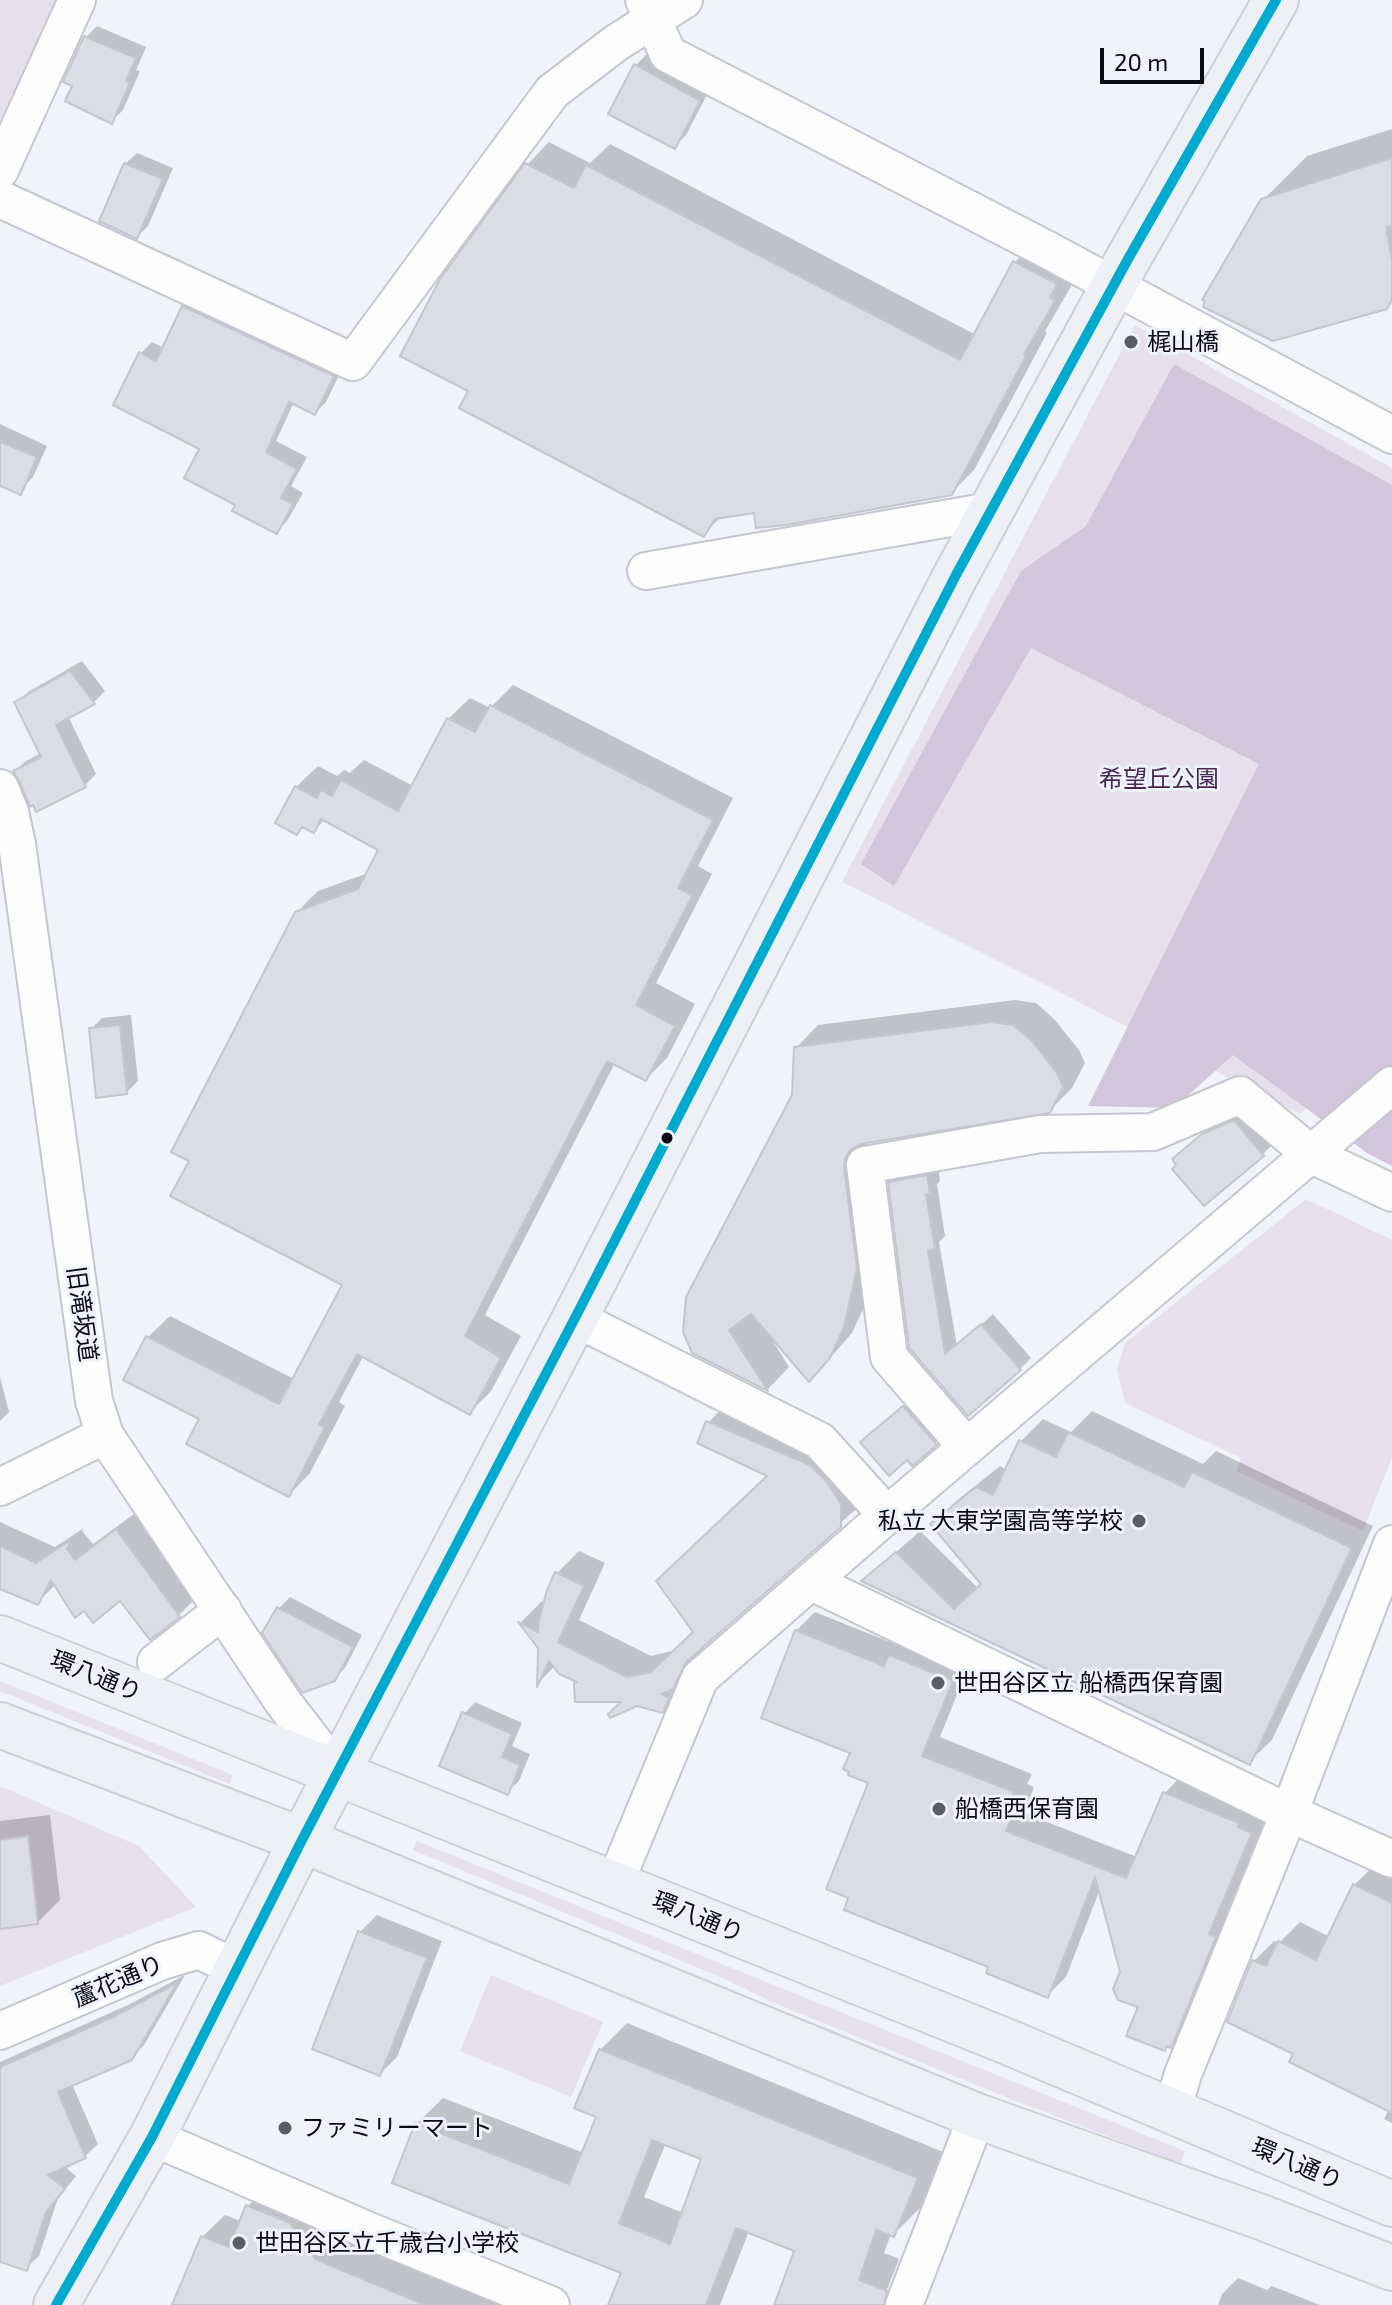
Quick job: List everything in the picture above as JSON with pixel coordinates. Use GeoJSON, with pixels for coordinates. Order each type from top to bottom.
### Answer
{"type":"FeatureCollection","features":[{"type":"Feature","properties":{"kind":"main road"},"geometry":{"type":"LineString","coordinates":[[56,2305],[152,2137],[337,1772],[575,1318],[984,522],[1276,0]]}},
{"type":"Feature","properties":{"kind":"main road","name":"環八通り"},"geometry":{"type":"LineString","coordinates":[[0,1638],[1008,2042],[1392,2204]]}},
{"type":"Feature","properties":{"kind":"main road"},"geometry":{"type":"LineString","coordinates":[[0,1725],[302,1840],[977,2116],[1261,2217],[1392,2268]]}},
{"type":"Feature","properties":{"kind":"street"},"geometry":{"type":"LineString","coordinates":[[0,170],[38,80],[77,0]]}},
{"type":"Feature","properties":{"kind":"street"},"geometry":{"type":"LineString","coordinates":[[0,199],[353,362],[552,92],[648,10],[684,0]]}},
{"type":"Feature","properties":{"kind":"street"},"geometry":{"type":"LineString","coordinates":[[648,10],[668,54],[1042,247],[1392,435]]}},
{"type":"Feature","properties":{"kind":"street"},"geometry":{"type":"LineString","coordinates":[[646,571],[984,522]]}},
{"type":"Feature","properties":{"kind":"street","name":"旧滝坂道"},"geometry":{"type":"LineString","coordinates":[[7,816],[94,1401],[105,1435],[283,1702],[337,1772]]}},
{"type":"Feature","properties":{"kind":"street"},"geometry":{"type":"LineString","coordinates":[[615,1883],[700,1678],[1392,1085]]}},
{"type":"Feature","properties":{"kind":"street"},"geometry":{"type":"LineString","coordinates":[[967,1447],[889,1357],[865,1165],[1040,1134],[1153,1132],[1240,1095],[1312,1155],[1392,1193]]}},
{"type":"Feature","properties":{"kind":"street"},"geometry":{"type":"LineString","coordinates":[[575,1318],[820,1441],[887,1515]]}},
{"type":"Feature","properties":{"kind":"street"},"geometry":{"type":"LineString","coordinates":[[0,1487],[105,1435]]}},
{"type":"Feature","properties":{"kind":"street"},"geometry":{"type":"LineString","coordinates":[[1172,2111],[1183,2074],[1289,1813],[1392,1544]]}},
{"type":"Feature","properties":{"kind":"street"},"geometry":{"type":"LineString","coordinates":[[812,1582],[1289,1813],[1392,1859]]}},
{"type":"Feature","properties":{"kind":"street"},"geometry":{"type":"LineString","coordinates":[[156,1662],[223,1610]]}},
{"type":"Feature","properties":{"kind":"street","name":"蘆花通り"},"geometry":{"type":"LineString","coordinates":[[0,2031],[162,1961],[199,1950],[237,1969]]}},
{"type":"Feature","properties":{"kind":"street"},"geometry":{"type":"LineString","coordinates":[[904,2305],[977,2116]]}},
{"type":"Feature","properties":{"kind":"street"},"geometry":{"type":"LineString","coordinates":[[152,2137],[551,2305]]}},
{"type":"Feature","properties":{"kind":"green space"},"geometry":{"type":"Polygon","coordinates":[[[0,0],[61,0],[0,138],[0,0]]]}},
{"type":"Feature","properties":{"kind":"green space","name":"希望丘公園"},"geometry":{"type":"Polygon","coordinates":[[[1135,325],[1392,468],[1392,1033],[1300,1114],[842,882],[1135,325]]]}},
{"type":"Feature","properties":{"kind":"green space"},"geometry":{"type":"Polygon","coordinates":[[[1306,1199],[1392,1240],[1392,1457],[1363,1531],[1236,1471],[1241,1458],[1125,1403],[1117,1369],[1125,1343],[1306,1199]]]}},
{"type":"Feature","properties":{"kind":"green space"},"geometry":{"type":"Polygon","coordinates":[[[0,1681],[233,1775],[230,1784],[0,1691],[0,1681]]]}},
{"type":"Feature","properties":{"kind":"green space"},"geometry":{"type":"Polygon","coordinates":[[[0,1786],[139,1846],[196,1907],[0,1986],[0,1786]]]}},
{"type":"Feature","properties":{"kind":"green space"},"geometry":{"type":"Polygon","coordinates":[[[417,1841],[1185,2151],[1181,2164],[774,2003],[725,1979],[413,1850],[417,1841]]]}},
{"type":"Feature","properties":{"kind":"green space"},"geometry":{"type":"Polygon","coordinates":[[[491,1975],[603,2022],[571,2097],[460,2051],[491,1975]]]}},
{"type":"Feature","properties":{"kind":"shaded area","name":"希望丘公園"},"geometry":{"type":"Polygon","coordinates":[[[1174,364],[1392,485],[1392,1166],[1367,1153],[1233,1055],[1174,1108],[1088,1106],[1259,764],[1031,648],[894,886],[861,864],[1021,571],[1086,526],[1174,364]]]}},
{"type":"Feature","properties":{"kind":"building"},"geometry":{"type":"Polygon","coordinates":[[[84,36],[136,58],[126,81],[130,82],[112,124],[65,101],[72,86],[63,82],[84,36]]]}},
{"type":"Feature","properties":{"kind":"building"},"geometry":{"type":"Polygon","coordinates":[[[634,64],[700,101],[675,149],[608,114],[634,64]]]}},
{"type":"Feature","properties":{"kind":"building"},"geometry":{"type":"Polygon","coordinates":[[[1392,158],[1392,226],[1386,227],[1392,261],[1392,300],[1387,309],[1273,341],[1203,307],[1205,301],[1202,300],[1261,199],[1392,158]]]}},
{"type":"Feature","properties":{"kind":"building"},"geometry":{"type":"Polygon","coordinates":[[[124,163],[163,179],[137,239],[99,221],[124,163]]]}},
{"type":"Feature","properties":{"kind":"building"},"geometry":{"type":"Polygon","coordinates":[[[525,163],[574,188],[586,165],[960,360],[1013,261],[1057,284],[1050,298],[1055,301],[1024,354],[1026,356],[952,495],[786,525],[756,528],[754,513],[715,519],[704,537],[459,408],[468,391],[400,356],[440,279],[525,163]]]}},
{"type":"Feature","properties":{"kind":"building"},"geometry":{"type":"Polygon","coordinates":[[[182,306],[334,376],[315,415],[289,402],[266,452],[297,469],[281,498],[293,504],[277,534],[232,511],[235,505],[184,478],[199,449],[113,405],[139,352],[156,361],[182,306]]]}},
{"type":"Feature","properties":{"kind":"building"},"geometry":{"type":"Polygon","coordinates":[[[0,442],[37,457],[21,495],[0,486],[0,442]]]}},
{"type":"Feature","properties":{"kind":"building"},"geometry":{"type":"Polygon","coordinates":[[[70,671],[95,704],[56,725],[86,787],[36,812],[33,805],[30,807],[13,771],[41,757],[14,702],[70,671]]]}},
{"type":"Feature","properties":{"kind":"building"},"geometry":{"type":"Polygon","coordinates":[[[490,705],[713,820],[678,888],[692,896],[636,1005],[675,1026],[646,1081],[607,1061],[465,1336],[501,1358],[470,1415],[357,1354],[319,1424],[325,1427],[289,1497],[186,1444],[199,1419],[123,1380],[146,1336],[279,1404],[342,1285],[170,1196],[189,1161],[171,1152],[295,912],[358,889],[378,850],[321,819],[314,833],[302,827],[297,835],[275,823],[295,786],[317,798],[321,790],[332,796],[341,780],[398,811],[447,718],[475,732],[490,705]]]}},
{"type":"Feature","properties":{"kind":"building"},"geometry":{"type":"Polygon","coordinates":[[[991,1022],[1013,1025],[1032,1041],[1057,1073],[1063,1087],[1050,1113],[861,1144],[851,1149],[845,1158],[844,1168],[857,1268],[844,1327],[830,1358],[809,1382],[751,1314],[729,1330],[768,1391],[692,1353],[683,1332],[686,1297],[792,1095],[794,1047],[991,1022]]]}},
{"type":"Feature","properties":{"kind":"building"},"geometry":{"type":"Polygon","coordinates":[[[120,1025],[127,1094],[96,1098],[89,1028],[120,1025]]]}},
{"type":"Feature","properties":{"kind":"building"},"geometry":{"type":"Polygon","coordinates":[[[1234,1120],[1264,1156],[1204,1206],[1172,1169],[1176,1165],[1172,1159],[1202,1134],[1234,1120]]]}},
{"type":"Feature","properties":{"kind":"building"},"geometry":{"type":"Polygon","coordinates":[[[927,1175],[930,1194],[926,1194],[935,1249],[928,1250],[945,1354],[981,1324],[1021,1370],[968,1416],[909,1348],[888,1182],[927,1175]]]}},
{"type":"Feature","properties":{"kind":"building"},"geometry":{"type":"Polygon","coordinates":[[[903,1406],[937,1445],[912,1466],[907,1460],[889,1476],[860,1442],[903,1406]]]}},
{"type":"Feature","properties":{"kind":"building"},"geometry":{"type":"Polygon","coordinates":[[[706,1421],[810,1465],[827,1482],[841,1504],[841,1527],[686,1662],[673,1689],[661,1694],[669,1698],[663,1713],[637,1706],[610,1718],[608,1714],[621,1702],[575,1702],[574,1683],[577,1682],[559,1674],[549,1661],[537,1687],[538,1648],[518,1622],[538,1632],[547,1590],[555,1572],[584,1586],[558,1642],[627,1677],[651,1672],[693,1632],[656,1581],[767,1476],[697,1443],[706,1421]]]}},
{"type":"Feature","properties":{"kind":"building"},"geometry":{"type":"Polygon","coordinates":[[[1068,1432],[1184,1487],[1192,1472],[1352,1548],[1250,1765],[861,1581],[896,1552],[954,1609],[981,1584],[930,1524],[976,1487],[993,1495],[1019,1440],[1056,1457],[1068,1432]]]}},
{"type":"Feature","properties":{"kind":"building"},"geometry":{"type":"Polygon","coordinates":[[[116,1529],[180,1617],[150,1640],[120,1601],[93,1623],[84,1611],[75,1618],[51,1580],[38,1605],[0,1589],[0,1546],[36,1563],[71,1540],[67,1549],[75,1560],[116,1529]]]}},
{"type":"Feature","properties":{"kind":"building"},"geometry":{"type":"Polygon","coordinates":[[[277,1607],[353,1647],[335,1681],[302,1693],[262,1633],[277,1607]]]}},
{"type":"Feature","properties":{"kind":"building"},"geometry":{"type":"Polygon","coordinates":[[[795,1630],[884,1666],[889,1655],[953,1681],[922,1756],[1014,1792],[1010,1803],[1016,1806],[1006,1831],[1126,1878],[1163,1792],[1239,1823],[1238,1827],[1252,1833],[1209,1934],[1216,1937],[1171,2048],[1167,2046],[1165,2051],[1126,2036],[1138,2007],[1118,2000],[1113,1989],[1120,1972],[1095,1877],[1048,1998],[986,1973],[988,1967],[844,1910],[848,1898],[826,1889],[868,1783],[848,1775],[849,1772],[843,1769],[850,1753],[761,1718],[795,1630]]]}},
{"type":"Feature","properties":{"kind":"building"},"geometry":{"type":"Polygon","coordinates":[[[462,1712],[512,1734],[502,1757],[520,1765],[508,1795],[439,1766],[462,1712]]]}},
{"type":"Feature","properties":{"kind":"building"},"geometry":{"type":"Polygon","coordinates":[[[28,1836],[38,1924],[0,1929],[0,1840],[28,1836]]]}},
{"type":"Feature","properties":{"kind":"building"},"geometry":{"type":"Polygon","coordinates":[[[1353,1884],[1392,1903],[1392,2113],[1289,2062],[1293,2054],[1227,2022],[1252,1960],[1266,1966],[1278,1941],[1316,1960],[1353,1884]]]}},
{"type":"Feature","properties":{"kind":"building"},"geometry":{"type":"Polygon","coordinates":[[[358,1931],[427,1958],[380,2076],[312,2049],[358,1931]]]}},
{"type":"Feature","properties":{"kind":"building"},"geometry":{"type":"Polygon","coordinates":[[[177,1983],[132,2060],[58,2092],[86,2158],[48,2175],[65,2189],[46,2212],[27,2271],[0,2262],[0,2067],[113,2017],[177,1983]]]}},
{"type":"Feature","properties":{"kind":"building"},"geometry":{"type":"Polygon","coordinates":[[[599,2049],[918,2178],[894,2237],[876,2230],[859,2280],[887,2291],[884,2305],[774,2305],[794,2251],[736,2228],[706,2305],[608,2305],[621,2273],[392,2183],[415,2123],[569,2184],[596,2117],[574,2108],[599,2049]],[[652,2140],[619,2223],[670,2244],[701,2159],[652,2140]]]}},
{"type":"Feature","properties":{"kind":"building"},"geometry":{"type":"Polygon","coordinates":[[[246,2205],[290,2223],[315,2259],[425,2305],[172,2305],[201,2236],[229,2247],[246,2205]]]}},
{"type":"Feature","properties":{"kind":"transit line"},"geometry":{"type":"LineString","coordinates":[[56,2305],[152,2137],[302,1840],[575,1318],[956,575],[1128,259],[1276,0]]}},
{"type":"Feature","properties":{"kind":"place","name":"梶山橋"},"geometry":{"type":"Point","coordinates":[1131,342]}},
{"type":"Feature","properties":{"kind":"place","name":"私立 大東学園高等学校"},"geometry":{"type":"Point","coordinates":[1139,1521]}},
{"type":"Feature","properties":{"kind":"place","name":"世田谷区立 船橋西保育園"},"geometry":{"type":"Point","coordinates":[938,1683]}},
{"type":"Feature","properties":{"kind":"place","name":"船橋西保育園"},"geometry":{"type":"Point","coordinates":[939,1809]}},
{"type":"Feature","properties":{"kind":"place","name":"ファミリーマート"},"geometry":{"type":"Point","coordinates":[285,2128]}},
{"type":"Feature","properties":{"kind":"place","name":"世田谷区立千歳台小学校"},"geometry":{"type":"Point","coordinates":[239,2243]}}]}
